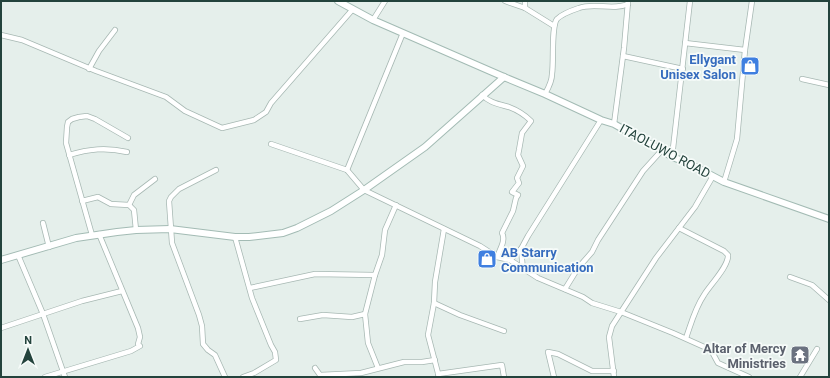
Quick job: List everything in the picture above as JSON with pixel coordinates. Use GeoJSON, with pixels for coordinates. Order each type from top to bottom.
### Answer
{"type":"FeatureCollection","features":[{"type":"Feature","properties":{"kind":"street","name":"ITAOLUWO ROAD"},"geometry":{"type":"LineString","coordinates":[[338,1],[373,20],[545,94],[600,120],[614,124],[672,157],[686,162],[724,182],[829,220]]}},
{"type":"Feature","properties":{"kind":"street"},"geometry":{"type":"LineString","coordinates":[[373,20],[385,1]]}},
{"type":"Feature","properties":{"kind":"street"},"geometry":{"type":"LineString","coordinates":[[505,1],[525,8],[554,26]]}},
{"type":"Feature","properties":{"kind":"street"},"geometry":{"type":"LineString","coordinates":[[525,8],[526,1]]}},
{"type":"Feature","properties":{"kind":"street"},"geometry":{"type":"LineString","coordinates":[[672,157],[690,1]]}},
{"type":"Feature","properties":{"kind":"street"},"geometry":{"type":"LineString","coordinates":[[724,182],[737,139],[745,50],[752,1]]}},
{"type":"Feature","properties":{"kind":"street"},"geometry":{"type":"LineString","coordinates":[[545,94],[550,84],[552,75],[554,26],[557,19],[581,7],[592,5],[621,7],[628,2]]}},
{"type":"Feature","properties":{"kind":"street"},"geometry":{"type":"LineString","coordinates":[[614,124],[628,2]]}},
{"type":"Feature","properties":{"kind":"street"},"geometry":{"type":"LineString","coordinates":[[1,35],[22,40],[89,69],[166,96],[186,111],[224,128],[254,120],[266,112],[271,103],[353,9]]}},
{"type":"Feature","properties":{"kind":"street"},"geometry":{"type":"LineString","coordinates":[[89,69],[99,51],[114,30]]}},
{"type":"Feature","properties":{"kind":"street"},"geometry":{"type":"LineString","coordinates":[[347,170],[404,33]]}},
{"type":"Feature","properties":{"kind":"street"},"geometry":{"type":"LineString","coordinates":[[685,43],[745,50]]}},
{"type":"Feature","properties":{"kind":"street"},"geometry":{"type":"LineString","coordinates":[[623,56],[682,69]]}},
{"type":"Feature","properties":{"kind":"street"},"geometry":{"type":"LineString","coordinates":[[1,260],[76,238],[136,230],[170,229],[235,237],[283,233],[331,211],[364,190],[425,146],[504,77]]}},
{"type":"Feature","properties":{"kind":"street"},"geometry":{"type":"LineString","coordinates":[[802,79],[829,86]]}},
{"type":"Feature","properties":{"kind":"street"},"geometry":{"type":"LineString","coordinates":[[482,95],[492,102],[523,114],[531,121],[522,133],[518,153],[523,166],[517,178],[519,183],[512,192],[518,195],[513,212],[502,233],[504,236],[498,257]]}},
{"type":"Feature","properties":{"kind":"street"},"geometry":{"type":"LineString","coordinates":[[92,235],[66,143],[68,122],[79,116],[87,116],[128,138]]}},
{"type":"Feature","properties":{"kind":"street"},"geometry":{"type":"LineString","coordinates":[[510,260],[521,249],[531,230],[600,120]]}},
{"type":"Feature","properties":{"kind":"street"},"geometry":{"type":"LineString","coordinates":[[271,144],[347,170],[364,190],[436,224],[480,246],[498,257],[510,260],[523,270],[538,278],[566,289],[592,303],[621,312],[686,338],[711,350],[718,363],[749,377]]}},
{"type":"Feature","properties":{"kind":"street"},"geometry":{"type":"LineString","coordinates":[[69,155],[92,149],[127,152]]}},
{"type":"Feature","properties":{"kind":"street"},"geometry":{"type":"LineString","coordinates":[[566,289],[578,268],[592,252],[598,240],[643,171],[662,150]]}},
{"type":"Feature","properties":{"kind":"street"},"geometry":{"type":"LineString","coordinates":[[216,170],[185,185],[171,197],[169,201],[171,222],[170,229],[172,243],[199,315],[202,326],[203,344],[215,355],[225,377]]}},
{"type":"Feature","properties":{"kind":"street"},"geometry":{"type":"LineString","coordinates":[[614,377],[609,337],[612,326],[656,258],[695,207],[713,176]]}},
{"type":"Feature","properties":{"kind":"street"},"geometry":{"type":"LineString","coordinates":[[129,205],[134,195],[155,179]]}},
{"type":"Feature","properties":{"kind":"street"},"geometry":{"type":"LineString","coordinates":[[82,201],[98,197],[111,204],[129,205],[134,210],[136,230]]}},
{"type":"Feature","properties":{"kind":"street"},"geometry":{"type":"LineString","coordinates":[[378,368],[368,343],[365,314],[382,255],[386,230],[396,206]]}},
{"type":"Feature","properties":{"kind":"street"},"geometry":{"type":"LineString","coordinates":[[43,223],[49,247]]}},
{"type":"Feature","properties":{"kind":"street"},"geometry":{"type":"LineString","coordinates":[[679,228],[724,251],[728,255],[725,266],[700,300],[686,338]]}},
{"type":"Feature","properties":{"kind":"street"},"geometry":{"type":"LineString","coordinates":[[444,229],[428,335],[438,376],[502,366],[504,377]]}},
{"type":"Feature","properties":{"kind":"street"},"geometry":{"type":"LineString","coordinates":[[45,377],[131,351],[140,346],[138,344],[140,337],[138,328],[99,234]]}},
{"type":"Feature","properties":{"kind":"street"},"geometry":{"type":"LineString","coordinates":[[235,237],[257,313],[275,352],[276,360],[255,375],[243,377]]}},
{"type":"Feature","properties":{"kind":"street"},"geometry":{"type":"LineString","coordinates":[[521,249],[523,270]]}},
{"type":"Feature","properties":{"kind":"street"},"geometry":{"type":"LineString","coordinates":[[18,254],[44,314],[65,377]]}},
{"type":"Feature","properties":{"kind":"street"},"geometry":{"type":"LineString","coordinates":[[250,288],[315,274],[375,275]]}},
{"type":"Feature","properties":{"kind":"street"},"geometry":{"type":"LineString","coordinates":[[790,277],[812,285],[829,300]]}},
{"type":"Feature","properties":{"kind":"street"},"geometry":{"type":"LineString","coordinates":[[1,328],[82,301],[122,291]]}},
{"type":"Feature","properties":{"kind":"street"},"geometry":{"type":"LineString","coordinates":[[434,303],[460,315],[504,331]]}},
{"type":"Feature","properties":{"kind":"street"},"geometry":{"type":"LineString","coordinates":[[300,319],[323,315],[352,317],[365,314]]}},
{"type":"Feature","properties":{"kind":"street"},"geometry":{"type":"LineString","coordinates":[[800,377],[817,349]]}},
{"type":"Feature","properties":{"kind":"street"},"geometry":{"type":"LineString","coordinates":[[554,377],[548,352],[558,354],[592,371],[614,371]]}},
{"type":"Feature","properties":{"kind":"street"},"geometry":{"type":"LineString","coordinates":[[315,368],[321,376],[361,373],[404,362],[435,360]]}},
{"type":"Feature","properties":{"kind":"place","name":"Ellygant Unisex Salon"},"geometry":{"type":"Point","coordinates":[750,66]}},
{"type":"Feature","properties":{"kind":"place","name":"AB Starry Communication"},"geometry":{"type":"Point","coordinates":[487,259]}},
{"type":"Feature","properties":{"kind":"place","name":"Altar of Mercy Ministries"},"geometry":{"type":"Point","coordinates":[800,355]}}]}
